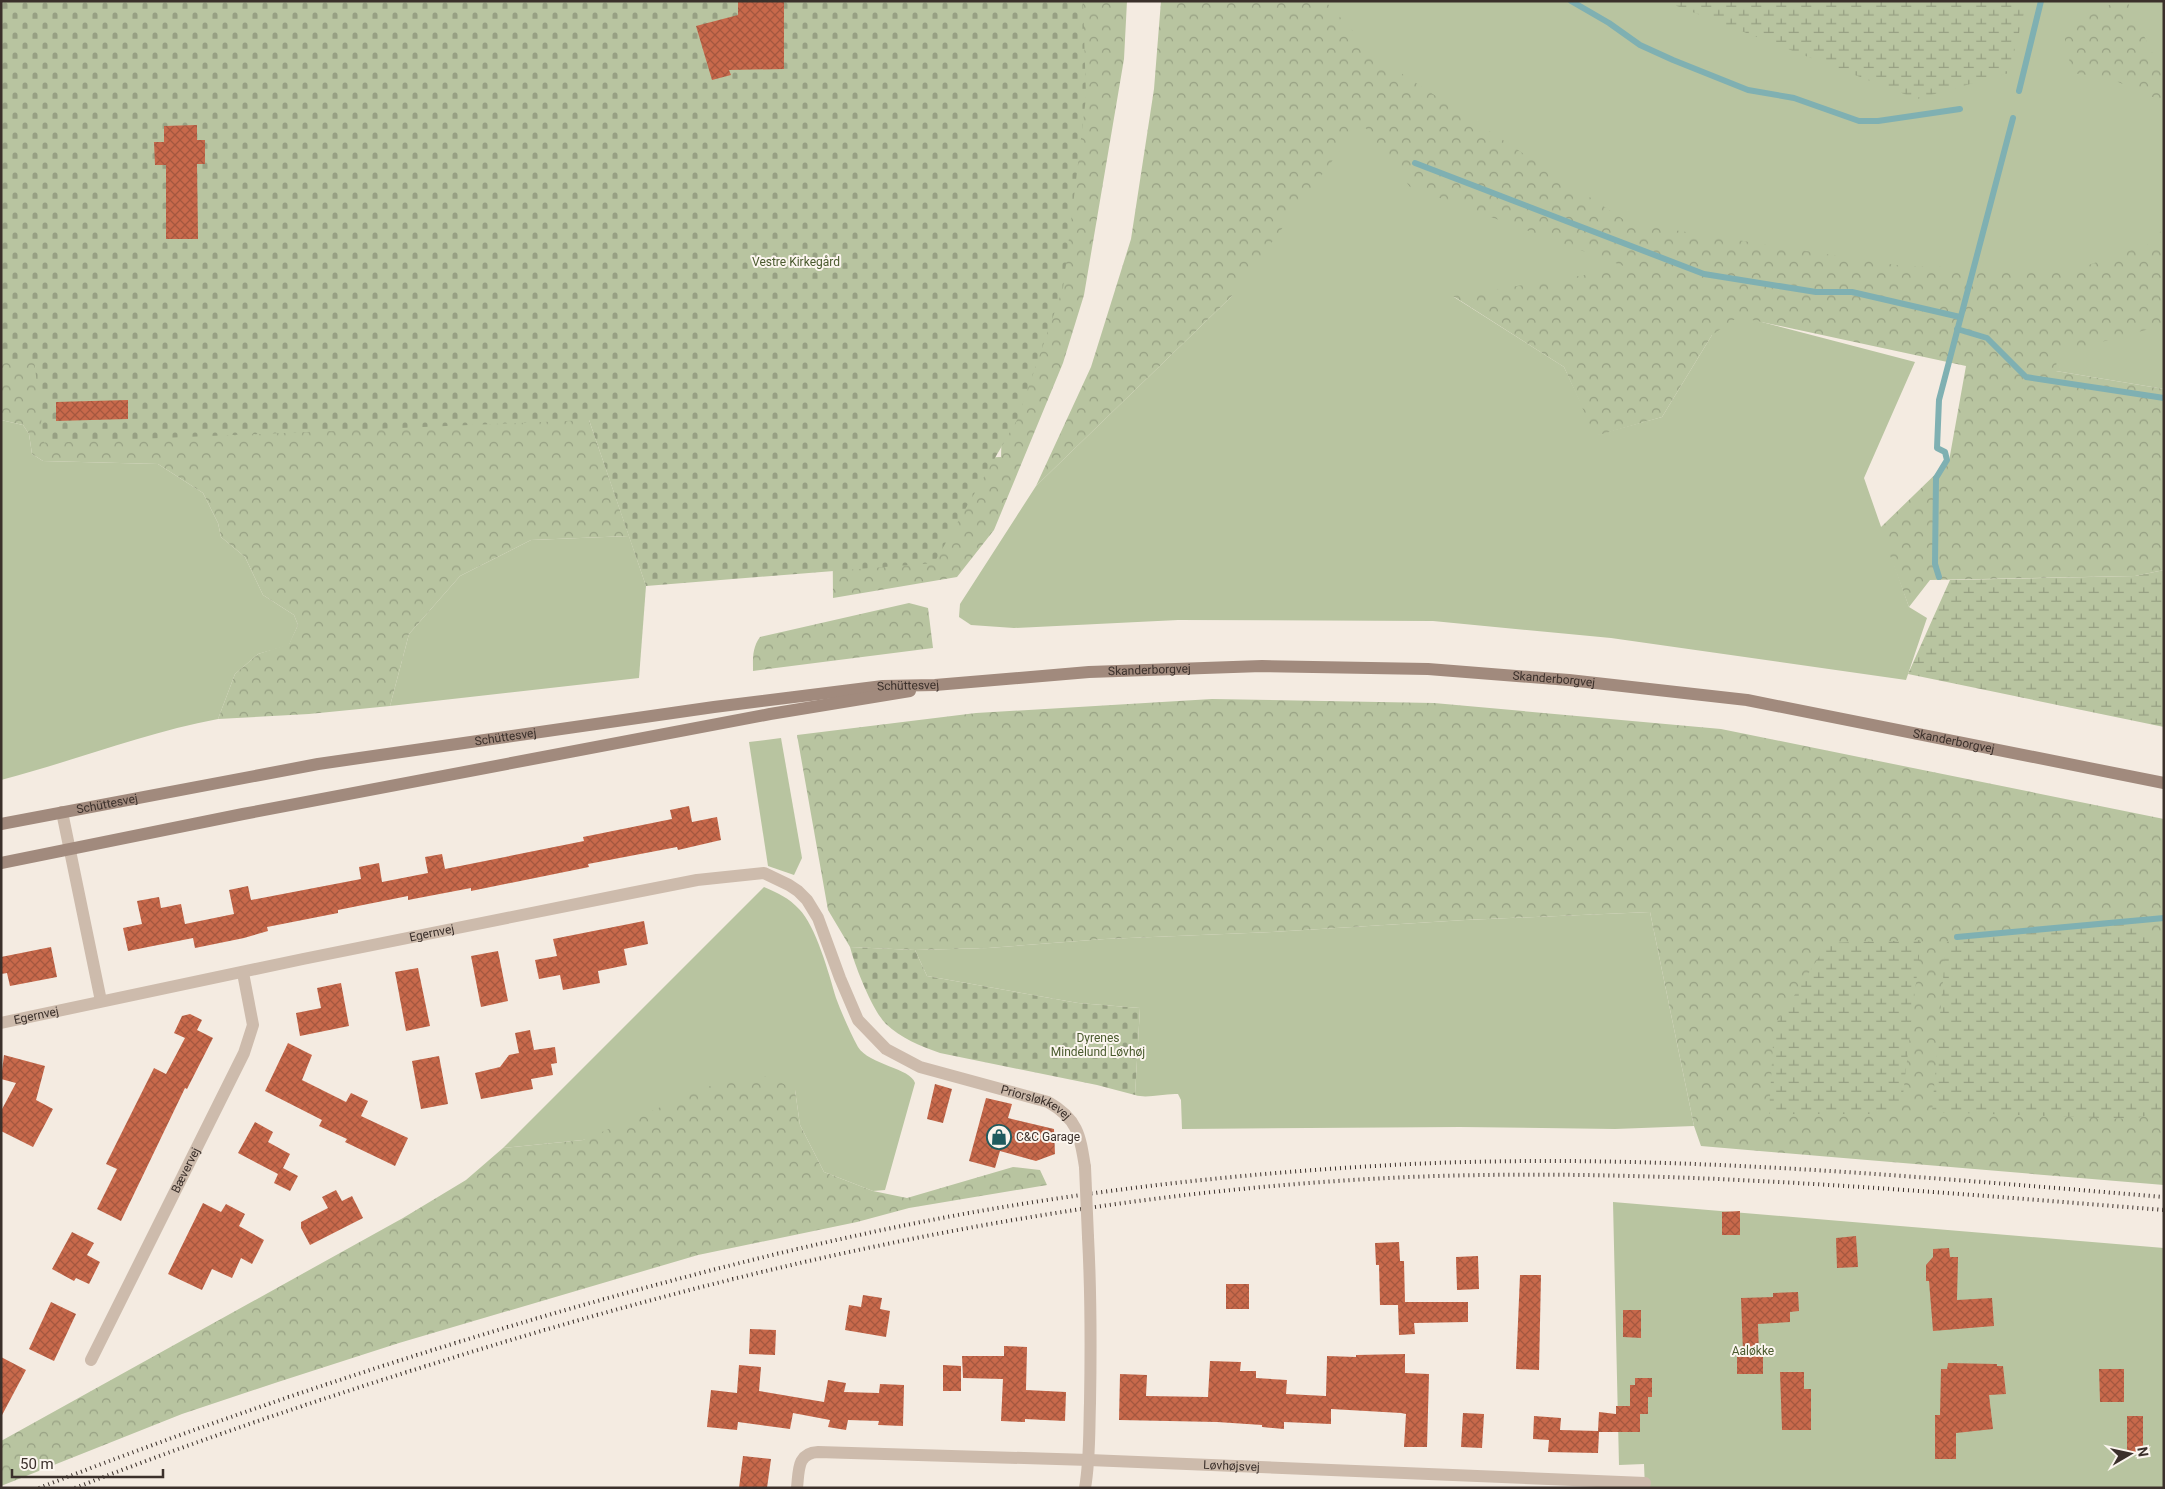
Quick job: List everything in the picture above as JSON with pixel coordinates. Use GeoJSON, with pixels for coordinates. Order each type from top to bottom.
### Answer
{"type":"FeatureCollection","features":[{"type":"Feature","properties":{"kind":"main road","name":"Skanderborgvej"},"geometry":{"type":"LineString","coordinates":[[935,685],[1089,672],[1262,666],[1428,670],[1522,677],[1747,700],[2164,783]]}},
{"type":"Feature","properties":{"kind":"main road","name":"Schüttesvej"},"geometry":{"type":"LineString","coordinates":[[1,824],[318,764],[714,707],[883,686],[935,685]]}},
{"type":"Feature","properties":{"kind":"main road","name":"Schüttesvej"},"geometry":{"type":"LineString","coordinates":[[1,863],[253,812],[760,716],[889,696],[935,685]]}},
{"type":"Feature","properties":{"kind":"street"},"geometry":{"type":"LineString","coordinates":[[62,812],[101,1001]]}},
{"type":"Feature","properties":{"kind":"street","name":"Egernvej"},"geometry":{"type":"LineString","coordinates":[[1,1023],[302,959],[697,880],[764,873]]}},
{"type":"Feature","properties":{"kind":"street","name":"Priorsløkkevej"},"geometry":{"type":"LineString","coordinates":[[764,873],[794,888],[807,900],[818,918],[858,1020],[886,1049],[920,1067],[1048,1102],[1064,1111],[1074,1124],[1080,1138],[1085,1167],[1091,1296],[1089,1460],[1085,1488]]}},
{"type":"Feature","properties":{"kind":"street","name":"Bævervej"},"geometry":{"type":"LineString","coordinates":[[92,1360],[244,1053],[253,1025],[243,973]]}},
{"type":"Feature","properties":{"kind":"street","name":"Løvhøjsvej"},"geometry":{"type":"LineString","coordinates":[[797,1488],[802,1459],[808,1452],[1089,1460],[1645,1482]]}},
{"type":"Feature","properties":{"kind":"green space","name":"Vestre Kirkegård"},"geometry":{"type":"Polygon","coordinates":[[[1,1],[1083,1],[1086,97],[1063,288],[1017,420],[934,563],[646,586],[589,420],[44,443],[34,359],[1,359],[1,1]]]}},
{"type":"Feature","properties":{"kind":"green space"},"geometry":{"type":"Polygon","coordinates":[[[1047,1],[1127,1],[1124,59],[1084,295],[1063,363],[994,530],[957,577],[833,598],[832,463],[1001,457],[1005,328],[1047,1]]]}},
{"type":"Feature","properties":{"kind":"green space"},"geometry":{"type":"Polygon","coordinates":[[[1161,1],[1325,1],[1378,58],[1629,223],[1902,266],[2074,270],[2152,243],[2164,227],[2164,325],[2057,354],[2056,371],[2164,389],[2164,570],[2135,576],[1930,580],[1909,607],[1880,528],[1949,461],[1966,366],[1738,317],[1712,335],[1662,417],[1595,436],[1564,367],[1453,296],[1629,268],[1410,187],[1361,122],[1232,296],[1036,486],[1091,367],[1131,239],[1154,89],[1161,1]]]}},
{"type":"Feature","properties":{"kind":"green space"},"geometry":{"type":"Polygon","coordinates":[[[1302,1],[2164,1],[2164,389],[1758,321],[1915,362],[1864,478],[1909,607],[1927,618],[1906,680],[1611,638],[1433,621],[1178,620],[1014,628],[971,625],[959,617],[960,604],[1036,486],[1232,296],[1302,1]],[[1454,297],[1564,367],[1596,435],[1662,417],[1712,335],[1454,297]]]}},
{"type":"Feature","properties":{"kind":"green space"},"geometry":{"type":"Polygon","coordinates":[[[1664,1],[2027,1],[2009,73],[1917,99],[1664,1]]]}},
{"type":"Feature","properties":{"kind":"green space"},"geometry":{"type":"Polygon","coordinates":[[[2117,1],[2127,1],[2164,77],[2164,102],[2109,78],[2072,73],[2063,30],[2117,1]]]}},
{"type":"Feature","properties":{"kind":"green space"},"geometry":{"type":"Polygon","coordinates":[[[567,343],[589,420],[629,536],[531,540],[460,576],[409,634],[390,706],[309,714],[218,719],[235,674],[258,654],[289,644],[298,625],[294,615],[263,595],[245,557],[221,537],[218,523],[203,493],[158,464],[43,461],[32,454],[29,434],[23,425],[1,420],[1,359],[567,343]]]}},
{"type":"Feature","properties":{"kind":"green space"},"geometry":{"type":"Polygon","coordinates":[[[1,420],[23,425],[29,434],[32,454],[43,461],[158,464],[203,493],[218,523],[221,537],[245,557],[263,595],[294,615],[298,625],[289,645],[258,654],[235,674],[218,719],[136,739],[1,780],[1,420]]]}},
{"type":"Feature","properties":{"kind":"green space"},"geometry":{"type":"Polygon","coordinates":[[[629,536],[646,586],[639,678],[390,706],[409,634],[460,576],[531,540],[629,536]]]}},
{"type":"Feature","properties":{"kind":"green space"},"geometry":{"type":"Polygon","coordinates":[[[2164,570],[2164,727],[1908,674],[1950,580],[2135,576],[2164,570]]]}},
{"type":"Feature","properties":{"kind":"green space"},"geometry":{"type":"Polygon","coordinates":[[[909,603],[928,608],[933,648],[753,671],[754,649],[760,637],[909,603]]]}},
{"type":"Feature","properties":{"kind":"green space"},"geometry":{"type":"Polygon","coordinates":[[[1212,699],[1434,703],[1721,729],[2164,819],[2164,1185],[1701,1146],[1694,1126],[1650,912],[1105,939],[988,948],[915,950],[850,947],[828,910],[797,735],[976,713],[1212,699]]]}},
{"type":"Feature","properties":{"kind":"green space"},"geometry":{"type":"Polygon","coordinates":[[[781,738],[802,858],[794,875],[768,866],[749,742],[781,738]]]}},
{"type":"Feature","properties":{"kind":"green space"},"geometry":{"type":"Polygon","coordinates":[[[764,887],[795,905],[811,927],[826,964],[836,998],[858,1047],[871,1058],[906,1074],[915,1083],[885,1190],[873,1191],[824,1172],[800,1125],[795,1090],[583,1140],[503,1148],[764,887]]]}},
{"type":"Feature","properties":{"kind":"green space"},"geometry":{"type":"Polygon","coordinates":[[[1650,912],[1694,1126],[1615,1129],[1460,1127],[1182,1129],[1181,1100],[1178,1094],[1135,1095],[1140,1008],[1078,1003],[927,976],[915,950],[988,948],[1105,939],[1650,912]]]}},
{"type":"Feature","properties":{"kind":"green space"},"geometry":{"type":"Polygon","coordinates":[[[2126,919],[2164,947],[2164,1111],[2133,1119],[1932,1112],[1946,944],[1953,935],[2126,919]]]}},
{"type":"Feature","properties":{"kind":"green space"},"geometry":{"type":"Polygon","coordinates":[[[1921,940],[1902,1104],[1889,1114],[1769,1114],[1774,1027],[1828,943],[1921,940]]]}},
{"type":"Feature","properties":{"kind":"green space","name":"Dyrenes Mindelund Løvhøj"},"geometry":{"type":"Polygon","coordinates":[[[850,947],[915,950],[927,976],[1078,1003],[1140,1008],[1135,1095],[1097,1085],[940,1053],[911,1041],[886,1024],[875,1009],[850,947]]]}},
{"type":"Feature","properties":{"kind":"green space"},"geometry":{"type":"Polygon","coordinates":[[[769,1076],[795,1090],[800,1125],[824,1172],[873,1191],[907,1198],[1013,1167],[1040,1170],[1047,1185],[909,1208],[857,1222],[698,1255],[399,1343],[278,1382],[182,1414],[1,1486],[1,1441],[403,1218],[466,1180],[503,1148],[583,1140],[722,1081],[769,1076]]]}},
{"type":"Feature","properties":{"kind":"green space","name":"Aaløkke"},"geometry":{"type":"Polygon","coordinates":[[[1613,1202],[2164,1248],[2164,1488],[1645,1488],[1644,1464],[1619,1465],[1613,1202]]]}},
{"type":"Feature","properties":{"kind":"building"},"geometry":{"type":"Polygon","coordinates":[[[738,1],[784,1],[784,69],[729,70],[731,75],[712,80],[696,26],[738,15],[738,1]]]}},
{"type":"Feature","properties":{"kind":"building"},"geometry":{"type":"Polygon","coordinates":[[[197,125],[197,140],[205,140],[205,164],[197,164],[198,239],[166,239],[166,165],[155,165],[154,142],[164,142],[164,126],[197,125]]]}},
{"type":"Feature","properties":{"kind":"building"},"geometry":{"type":"Polygon","coordinates":[[[128,400],[128,419],[56,421],[56,402],[128,400]]]}},
{"type":"Feature","properties":{"kind":"building"},"geometry":{"type":"Polygon","coordinates":[[[689,806],[692,822],[717,817],[721,840],[678,850],[677,847],[588,864],[589,867],[471,891],[471,888],[408,900],[408,896],[338,910],[338,913],[267,927],[268,931],[244,938],[195,948],[193,938],[128,951],[123,928],[142,924],[137,901],[159,897],[161,908],[181,904],[185,924],[234,914],[229,890],[248,886],[251,900],[361,879],[359,867],[379,863],[382,882],[428,873],[425,857],[442,854],[445,869],[584,841],[583,837],[672,819],[670,810],[689,806]]]}},
{"type":"Feature","properties":{"kind":"building"},"geometry":{"type":"Polygon","coordinates":[[[644,921],[648,944],[624,949],[627,965],[598,971],[600,983],[563,990],[560,975],[539,979],[535,960],[557,956],[553,939],[644,921]]]}},
{"type":"Feature","properties":{"kind":"building"},"geometry":{"type":"Polygon","coordinates":[[[51,947],[57,977],[10,986],[7,973],[1,974],[1,957],[51,947]]]}},
{"type":"Feature","properties":{"kind":"building"},"geometry":{"type":"Polygon","coordinates":[[[498,951],[508,1001],[481,1007],[471,956],[498,951]]]}},
{"type":"Feature","properties":{"kind":"building"},"geometry":{"type":"Polygon","coordinates":[[[418,968],[430,1026],[406,1031],[395,972],[418,968]]]}},
{"type":"Feature","properties":{"kind":"building"},"geometry":{"type":"Polygon","coordinates":[[[341,983],[349,1026],[300,1036],[296,1013],[321,1008],[317,988],[341,983]]]}},
{"type":"Feature","properties":{"kind":"building"},"geometry":{"type":"Polygon","coordinates":[[[190,1014],[202,1020],[197,1030],[213,1038],[187,1089],[185,1088],[121,1221],[97,1209],[117,1169],[106,1164],[154,1068],[166,1074],[185,1038],[174,1033],[182,1016],[190,1014]]]}},
{"type":"Feature","properties":{"kind":"building"},"geometry":{"type":"Polygon","coordinates":[[[530,1030],[534,1050],[555,1047],[557,1063],[551,1064],[553,1075],[531,1079],[533,1089],[481,1099],[475,1073],[500,1067],[509,1055],[519,1053],[515,1033],[530,1030]]]}},
{"type":"Feature","properties":{"kind":"building"},"geometry":{"type":"Polygon","coordinates":[[[288,1043],[312,1055],[302,1080],[346,1102],[351,1093],[368,1101],[361,1116],[408,1138],[395,1166],[345,1142],[347,1139],[319,1126],[322,1120],[265,1091],[288,1043]]]}},
{"type":"Feature","properties":{"kind":"building"},"geometry":{"type":"Polygon","coordinates":[[[4,1055],[45,1066],[36,1100],[53,1109],[33,1147],[1,1131],[1,1111],[16,1083],[1,1079],[4,1055]]]}},
{"type":"Feature","properties":{"kind":"building"},"geometry":{"type":"Polygon","coordinates":[[[439,1056],[448,1104],[421,1109],[412,1061],[439,1056]]]}},
{"type":"Feature","properties":{"kind":"building"},"geometry":{"type":"Polygon","coordinates":[[[935,1084],[952,1089],[943,1123],[927,1119],[935,1084]]]}},
{"type":"Feature","properties":{"kind":"building"},"geometry":{"type":"Polygon","coordinates":[[[986,1098],[1012,1104],[1008,1118],[1054,1129],[1055,1154],[1036,1161],[1000,1151],[995,1168],[969,1161],[986,1098]]]}},
{"type":"Feature","properties":{"kind":"building"},"geometry":{"type":"Polygon","coordinates":[[[255,1122],[273,1132],[268,1142],[290,1154],[283,1168],[298,1176],[290,1191],[274,1183],[278,1174],[238,1153],[255,1122]]]}},
{"type":"Feature","properties":{"kind":"building"},"geometry":{"type":"Polygon","coordinates":[[[336,1190],[342,1201],[352,1196],[363,1218],[310,1245],[301,1228],[301,1222],[328,1208],[322,1197],[336,1190]]]}},
{"type":"Feature","properties":{"kind":"building"},"geometry":{"type":"Polygon","coordinates":[[[203,1203],[221,1212],[226,1204],[245,1214],[239,1226],[264,1240],[252,1264],[241,1258],[232,1278],[212,1269],[202,1290],[168,1274],[203,1203]]]}},
{"type":"Feature","properties":{"kind":"building"},"geometry":{"type":"Polygon","coordinates":[[[1740,1211],[1740,1235],[1722,1235],[1722,1212],[1740,1211]]]}},
{"type":"Feature","properties":{"kind":"building"},"geometry":{"type":"Polygon","coordinates":[[[72,1232],[94,1243],[87,1255],[100,1262],[89,1284],[76,1278],[74,1281],[52,1269],[72,1232]]]}},
{"type":"Feature","properties":{"kind":"building"},"geometry":{"type":"Polygon","coordinates":[[[1856,1236],[1858,1267],[1837,1268],[1836,1238],[1856,1236]]]}},
{"type":"Feature","properties":{"kind":"building"},"geometry":{"type":"Polygon","coordinates":[[[1399,1242],[1400,1261],[1404,1261],[1405,1302],[1468,1302],[1468,1322],[1414,1323],[1415,1334],[1399,1335],[1398,1305],[1380,1305],[1379,1265],[1376,1265],[1375,1243],[1399,1242]]]}},
{"type":"Feature","properties":{"kind":"building"},"geometry":{"type":"Polygon","coordinates":[[[1949,1248],[1950,1257],[1958,1257],[1957,1300],[1992,1298],[1994,1326],[1933,1331],[1929,1281],[1926,1281],[1926,1265],[1933,1257],[1933,1249],[1949,1248]]]}},
{"type":"Feature","properties":{"kind":"building"},"geometry":{"type":"Polygon","coordinates":[[[1478,1256],[1479,1289],[1457,1290],[1456,1257],[1478,1256]]]}},
{"type":"Feature","properties":{"kind":"building"},"geometry":{"type":"Polygon","coordinates":[[[1520,1275],[1541,1275],[1539,1370],[1516,1369],[1520,1275]]]}},
{"type":"Feature","properties":{"kind":"building"},"geometry":{"type":"Polygon","coordinates":[[[1226,1284],[1249,1284],[1249,1309],[1226,1309],[1226,1284]]]}},
{"type":"Feature","properties":{"kind":"building"},"geometry":{"type":"Polygon","coordinates":[[[1798,1292],[1799,1311],[1790,1312],[1790,1322],[1758,1324],[1759,1354],[1763,1354],[1763,1374],[1737,1374],[1737,1353],[1743,1353],[1741,1298],[1773,1297],[1773,1293],[1798,1292]]]}},
{"type":"Feature","properties":{"kind":"building"},"geometry":{"type":"Polygon","coordinates":[[[863,1295],[882,1298],[880,1309],[890,1311],[886,1337],[845,1330],[849,1305],[861,1307],[863,1295]]]}},
{"type":"Feature","properties":{"kind":"building"},"geometry":{"type":"Polygon","coordinates":[[[51,1302],[76,1314],[54,1361],[29,1349],[51,1302]]]}},
{"type":"Feature","properties":{"kind":"building"},"geometry":{"type":"Polygon","coordinates":[[[1623,1310],[1641,1310],[1641,1338],[1623,1337],[1623,1310]]]}},
{"type":"Feature","properties":{"kind":"building"},"geometry":{"type":"Polygon","coordinates":[[[750,1329],[776,1330],[775,1355],[749,1354],[750,1329]]]}},
{"type":"Feature","properties":{"kind":"building"},"geometry":{"type":"Polygon","coordinates":[[[1004,1346],[1027,1347],[1026,1390],[1066,1392],[1065,1421],[1025,1419],[1025,1422],[1001,1421],[1003,1379],[963,1378],[962,1356],[1004,1356],[1004,1346]]]}},
{"type":"Feature","properties":{"kind":"building"},"geometry":{"type":"Polygon","coordinates":[[[1405,1354],[1405,1373],[1429,1374],[1427,1447],[1404,1447],[1406,1414],[1401,1413],[1331,1409],[1331,1424],[1284,1422],[1284,1429],[1262,1427],[1262,1425],[1217,1422],[1119,1420],[1120,1374],[1147,1375],[1146,1396],[1208,1397],[1210,1361],[1241,1362],[1240,1371],[1256,1371],[1256,1378],[1287,1380],[1286,1394],[1326,1396],[1327,1356],[1356,1357],[1356,1355],[1405,1354]]]}},
{"type":"Feature","properties":{"kind":"building"},"geometry":{"type":"Polygon","coordinates":[[[1,1357],[26,1370],[1,1417],[1,1357]]]}},
{"type":"Feature","properties":{"kind":"building"},"geometry":{"type":"Polygon","coordinates":[[[1948,1363],[1997,1364],[1997,1366],[2003,1366],[2006,1394],[1989,1395],[1993,1429],[1956,1433],[1956,1459],[1935,1459],[1935,1415],[1940,1415],[1941,1369],[1947,1369],[1948,1363]]]}},
{"type":"Feature","properties":{"kind":"building"},"geometry":{"type":"Polygon","coordinates":[[[739,1365],[761,1367],[759,1391],[824,1402],[828,1380],[846,1383],[844,1392],[879,1393],[880,1384],[904,1385],[903,1426],[878,1425],[879,1421],[848,1420],[846,1430],[828,1427],[830,1420],[793,1413],[790,1429],[738,1422],[737,1430],[707,1427],[711,1390],[737,1393],[739,1365]]]}},
{"type":"Feature","properties":{"kind":"building"},"geometry":{"type":"Polygon","coordinates":[[[943,1365],[961,1366],[961,1391],[943,1391],[943,1365]]]}},
{"type":"Feature","properties":{"kind":"building"},"geometry":{"type":"Polygon","coordinates":[[[2099,1369],[2124,1369],[2124,1402],[2100,1402],[2099,1369]]]}},
{"type":"Feature","properties":{"kind":"building"},"geometry":{"type":"Polygon","coordinates":[[[1780,1372],[1804,1372],[1804,1389],[1811,1389],[1811,1430],[1782,1430],[1780,1372]]]}},
{"type":"Feature","properties":{"kind":"building"},"geometry":{"type":"Polygon","coordinates":[[[1635,1378],[1652,1378],[1652,1397],[1648,1397],[1648,1414],[1640,1414],[1640,1432],[1599,1432],[1598,1453],[1548,1452],[1549,1440],[1533,1439],[1534,1416],[1561,1418],[1560,1430],[1598,1431],[1599,1412],[1616,1414],[1616,1406],[1630,1406],[1630,1385],[1635,1385],[1635,1378]]]}},
{"type":"Feature","properties":{"kind":"building"},"geometry":{"type":"Polygon","coordinates":[[[1463,1413],[1484,1414],[1482,1448],[1461,1447],[1463,1413]]]}},
{"type":"Feature","properties":{"kind":"building"},"geometry":{"type":"Polygon","coordinates":[[[2127,1416],[2143,1416],[2143,1452],[2127,1452],[2127,1416]]]}},
{"type":"Feature","properties":{"kind":"building"},"geometry":{"type":"Polygon","coordinates":[[[743,1456],[771,1459],[767,1488],[739,1488],[743,1456]]]}},
{"type":"Feature","properties":{"kind":"waterway"},"geometry":{"type":"LineString","coordinates":[[1571,1],[1609,23],[1640,45],[1673,60],[1748,90],[1794,98],[1859,121],[1878,121],[1960,109]]}},
{"type":"Feature","properties":{"kind":"waterway"},"geometry":{"type":"LineString","coordinates":[[2019,91],[2041,1]]}},
{"type":"Feature","properties":{"kind":"waterway"},"geometry":{"type":"LineString","coordinates":[[1939,577],[1935,564],[1936,478],[1947,460],[1945,452],[1937,448],[1939,400],[2013,118]]}},
{"type":"Feature","properties":{"kind":"waterway"},"geometry":{"type":"LineString","coordinates":[[1415,163],[1704,274],[1816,292],[1852,292],[1960,317]]}},
{"type":"Feature","properties":{"kind":"waterway"},"geometry":{"type":"LineString","coordinates":[[1957,329],[1987,338],[2026,377],[2164,398]]}},
{"type":"Feature","properties":{"kind":"waterway"},"geometry":{"type":"LineString","coordinates":[[1957,937],[2164,918]]}},
{"type":"Feature","properties":{"kind":"railway"},"geometry":{"type":"LineString","coordinates":[[39,1488],[166,1440],[295,1395],[603,1299],[750,1260],[848,1237],[1007,1206],[1068,1197],[1189,1181],[1312,1170],[1434,1163],[1525,1161],[1617,1162],[1799,1169],[2164,1197]]}},
{"type":"Feature","properties":{"kind":"railway"},"geometry":{"type":"LineString","coordinates":[[75,1488],[211,1437],[348,1391],[561,1325],[684,1291],[808,1261],[932,1235],[1057,1213],[1183,1195],[1310,1183],[1437,1176],[1619,1176],[1801,1183],[2164,1210]]}},
{"type":"Feature","properties":{"kind":"place","name":"C&C Garage"},"geometry":{"type":"Point","coordinates":[999,1137]}}]}
